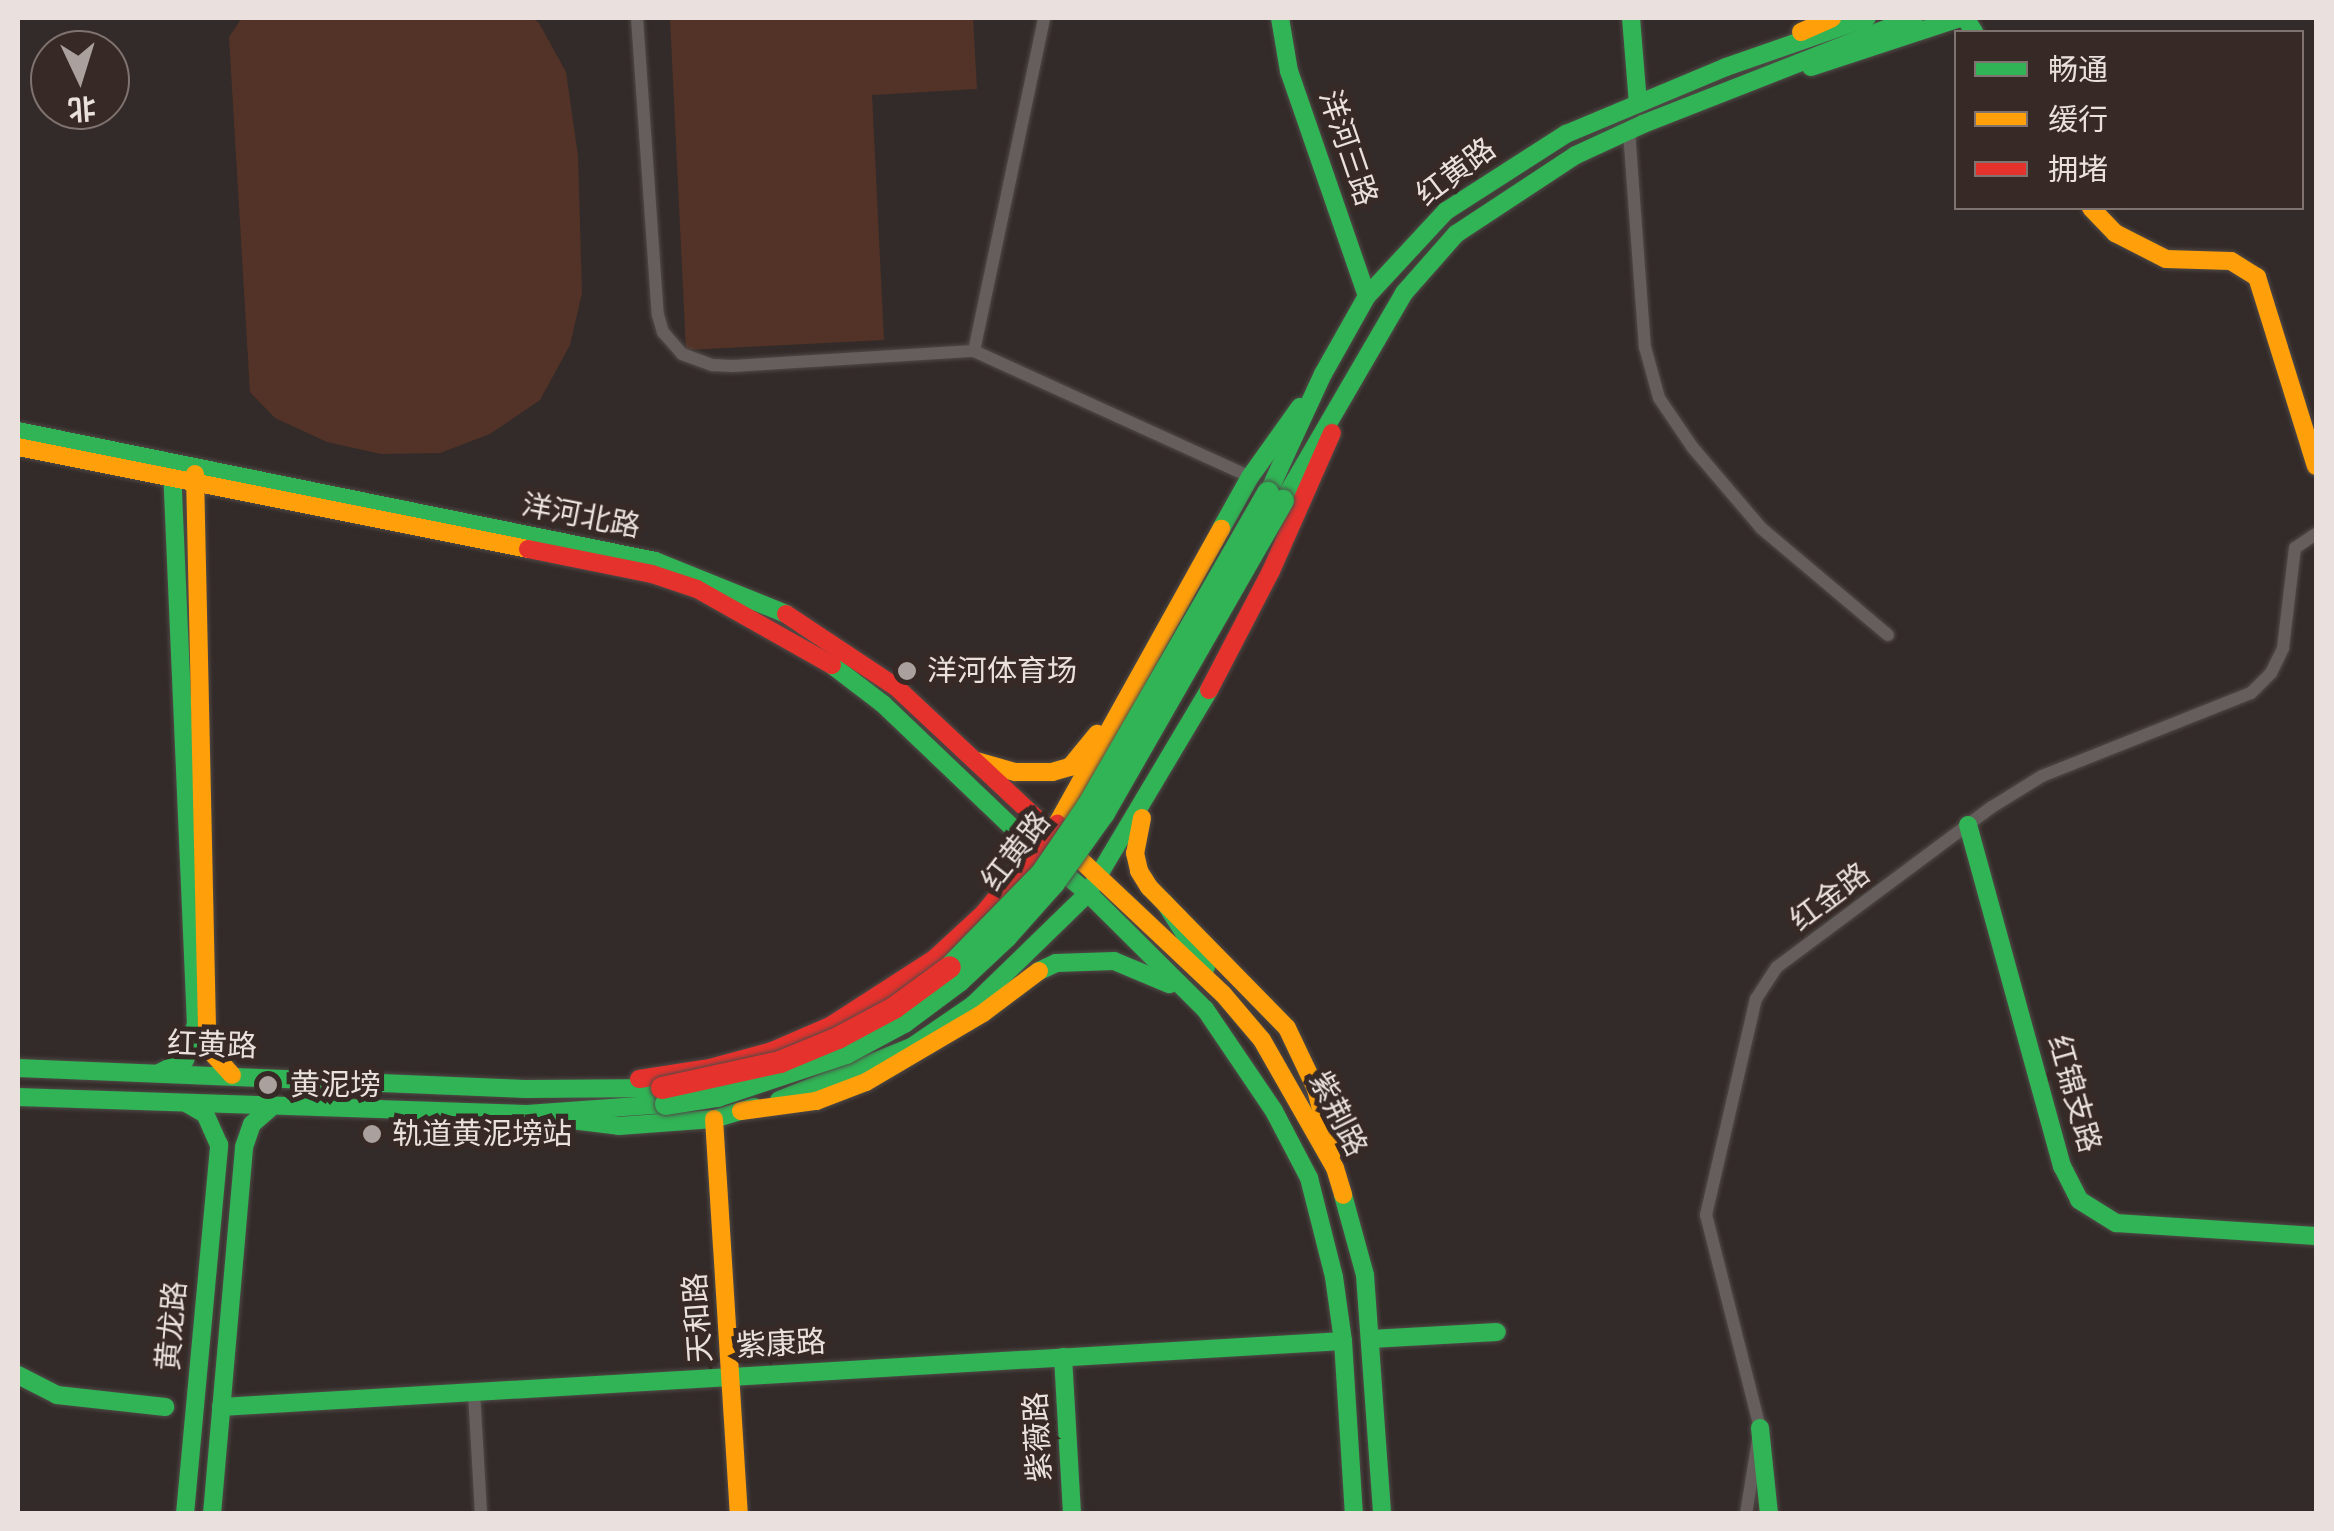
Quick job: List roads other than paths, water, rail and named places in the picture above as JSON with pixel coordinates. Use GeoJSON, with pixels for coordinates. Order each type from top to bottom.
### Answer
{"type":"FeatureCollection","features":[{"type":"Feature","properties":{"kind":"main road","name":"洋河三路"},"geometry":{"type":"LineString","coordinates":[[1280,18],[1290,71],[1367,296]]}},
{"type":"Feature","properties":{"kind":"main road"},"geometry":{"type":"LineString","coordinates":[[1630,18],[1638,103]]}},
{"type":"Feature","properties":{"kind":"main road"},"geometry":{"type":"LineString","coordinates":[[1730,77],[1867,18]]}},
{"type":"Feature","properties":{"kind":"main road"},"geometry":{"type":"LineString","coordinates":[[1830,34],[1914,18]]}},
{"type":"Feature","properties":{"kind":"main road"},"geometry":{"type":"LineString","coordinates":[[1730,77],[1841,60],[1962,18]]}},
{"type":"Feature","properties":{"kind":"main road","name":"红黄路"},"geometry":{"type":"LineString","coordinates":[[1267,490],[1353,377],[1404,293],[1456,234],[1509,196],[1730,77]]}},
{"type":"Feature","properties":{"kind":"main road","name":"红黄路"},"geometry":{"type":"LineString","coordinates":[[18,1097],[269,1109],[528,1114],[664,1096],[780,1062],[838,1038],[907,998],[994,926],[1042,874],[1089,804],[1267,490],[1323,374],[1367,296],[1446,210],[1496,175],[1566,134],[1638,103],[1730,77]]}},
{"type":"Feature","properties":{"kind":"main road"},"geometry":{"type":"LineString","coordinates":[[2093,210],[2115,233],[2166,260],[2230,261],[2256,277],[2316,466]]}},
{"type":"Feature","properties":{"kind":"main road"},"geometry":{"type":"LineString","coordinates":[[528,1114],[619,1126],[714,1119],[808,1091],[913,1046],[974,1004],[1094,885],[1146,800],[1272,570],[1353,377]]}},
{"type":"Feature","properties":{"kind":"main road","name":"洋河北路"},"geometry":{"type":"LineString","coordinates":[[18,430],[184,474],[652,574],[696,589],[754,617],[836,667],[1045,843]]}},
{"type":"Feature","properties":{"kind":"main road","name":"洋河北路"},"geometry":{"type":"LineString","coordinates":[[18,447],[656,562],[700,576],[795,618],[896,687],[972,760],[1045,843]]}},
{"type":"Feature","properties":{"kind":"main road"},"geometry":{"type":"LineString","coordinates":[[158,1074],[185,1060],[195,1040],[196,1025],[184,474]]}},
{"type":"Feature","properties":{"kind":"main road"},"geometry":{"type":"LineString","coordinates":[[184,474],[207,1027],[214,1055],[232,1075]]}},
{"type":"Feature","properties":{"kind":"main road"},"geometry":{"type":"LineString","coordinates":[[972,760],[1031,774],[1070,766],[1267,490]]}},
{"type":"Feature","properties":{"kind":"main road"},"geometry":{"type":"LineString","coordinates":[[526,1089],[610,1083],[710,1068],[772,1051],[830,1026],[934,958],[983,914],[1045,843],[1163,640]]}},
{"type":"Feature","properties":{"kind":"main road"},"geometry":{"type":"LineString","coordinates":[[1146,800],[1135,853],[1139,871],[1165,903],[1287,1028],[1316,1089],[1335,1168]]}},
{"type":"Feature","properties":{"kind":"main road","name":"红锦支路"},"geometry":{"type":"LineString","coordinates":[[1968,825],[2062,1166],[2079,1200],[2116,1223],[2316,1236]]}},
{"type":"Feature","properties":{"kind":"main road","name":"紫荆路"},"geometry":{"type":"LineString","coordinates":[[1045,843],[1214,1001],[1262,1040],[1335,1168],[1365,1275],[1382,1514]]}},
{"type":"Feature","properties":{"kind":"main road"},"geometry":{"type":"LineString","coordinates":[[1165,903],[1214,1001]]}},
{"type":"Feature","properties":{"kind":"main road"},"geometry":{"type":"LineString","coordinates":[[741,1111],[816,1101],[866,1082],[919,1054],[983,1013],[1028,976],[1056,962],[1094,960],[1137,966],[1214,1001]]}},
{"type":"Feature","properties":{"kind":"main road","name":"紫荆路"},"geometry":{"type":"LineString","coordinates":[[1214,1001],[1309,1178],[1334,1278],[1344,1341],[1354,1514]]}},
{"type":"Feature","properties":{"kind":"main road","name":"红黄路"},"geometry":{"type":"LineString","coordinates":[[18,1068],[664,1096]]}},
{"type":"Feature","properties":{"kind":"main road"},"geometry":{"type":"LineString","coordinates":[[188,1104],[204,1114],[219,1145]]}},
{"type":"Feature","properties":{"kind":"main road"},"geometry":{"type":"LineString","coordinates":[[244,1147],[252,1124],[269,1109]]}},
{"type":"Feature","properties":{"kind":"main road","name":"天和路"},"geometry":{"type":"LineString","coordinates":[[714,1119],[739,1514]]}},
{"type":"Feature","properties":{"kind":"main road"},"geometry":{"type":"LineString","coordinates":[[219,1145],[223,1136],[232,1133],[241,1136],[244,1147]]}},
{"type":"Feature","properties":{"kind":"main road","name":"黄龙路"},"geometry":{"type":"LineString","coordinates":[[185,1514],[219,1145]]}},
{"type":"Feature","properties":{"kind":"main road","name":"黄龙路"},"geometry":{"type":"LineString","coordinates":[[212,1514],[244,1147]]}},
{"type":"Feature","properties":{"kind":"main road"},"geometry":{"type":"LineString","coordinates":[[1371,1339],[1496,1332]]}},
{"type":"Feature","properties":{"kind":"main road","name":"紫康路"},"geometry":{"type":"LineString","coordinates":[[221,1407],[1344,1341]]}},
{"type":"Feature","properties":{"kind":"main road","name":"紫薇路"},"geometry":{"type":"LineString","coordinates":[[1063,1357],[1072,1514]]}},
{"type":"Feature","properties":{"kind":"main road"},"geometry":{"type":"LineString","coordinates":[[18,1375],[57,1395],[166,1407],[192,1432]]}},
{"type":"Feature","properties":{"kind":"main road"},"geometry":{"type":"LineString","coordinates":[[166,1407],[196,1384]]}},
{"type":"Feature","properties":{"kind":"main road"},"geometry":{"type":"LineString","coordinates":[[1760,1428],[1768,1514]]}},
{"type":"Feature","properties":{"kind":"street"},"geometry":{"type":"LineString","coordinates":[[637,18],[658,316],[672,345],[694,360],[732,366],[974,351],[1267,490]]}},
{"type":"Feature","properties":{"kind":"street"},"geometry":{"type":"LineString","coordinates":[[974,351],[1044,18]]}},
{"type":"Feature","properties":{"kind":"street"},"geometry":{"type":"LineString","coordinates":[[1628,131],[1645,346],[1659,398],[1693,448],[1761,528],[1888,635]]}},
{"type":"Feature","properties":{"kind":"street","name":"红金路"},"geometry":{"type":"LineString","coordinates":[[1746,1514],[1760,1428],[1706,1215],[1756,998],[1777,967],[1968,825],[2042,776],[2251,693],[2271,673],[2283,648],[2295,548],[2316,534]]}},
{"type":"Feature","properties":{"kind":"street"},"geometry":{"type":"LineString","coordinates":[[474,1392],[481,1514]]}},
{"type":"Feature","properties":{"kind":"place","name":"洋河体育场"},"geometry":{"type":"Point","coordinates":[907,671]}},
{"type":"Feature","properties":{"kind":"place","name":"黄泥塝"},"geometry":{"type":"Point","coordinates":[268,1085]}},
{"type":"Feature","properties":{"kind":"place","name":"轨道黄泥塝站"},"geometry":{"type":"Point","coordinates":[372,1134]}}]}
